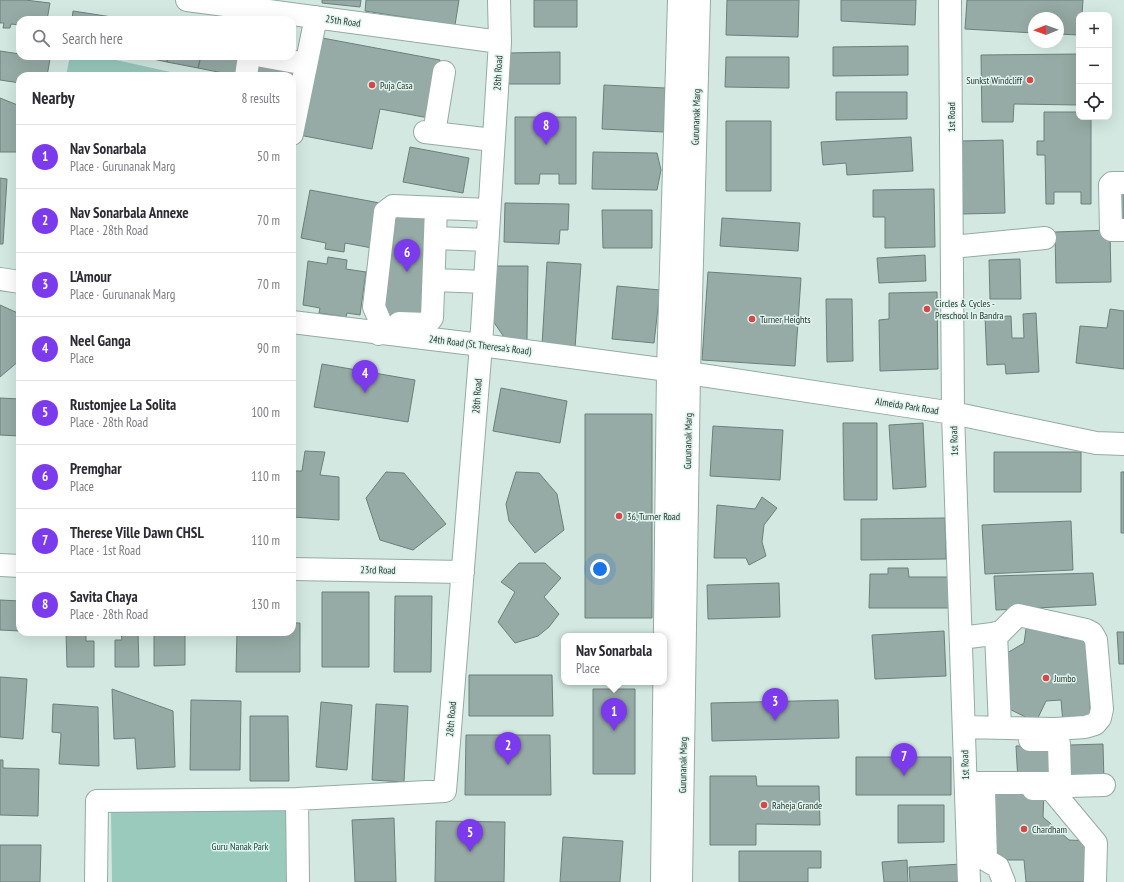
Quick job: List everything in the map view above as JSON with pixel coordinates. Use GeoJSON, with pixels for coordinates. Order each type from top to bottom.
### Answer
{"type":"FeatureCollection","features":[{"type":"Feature","properties":{"kind":"street","name":"25th Road"},"geometry":{"type":"LineString","coordinates":[[187,0],[257,15],[271,16]]}},
{"type":"Feature","properties":{"kind":"street","name":"28th Road"},"geometry":{"type":"LineString","coordinates":[[298,799],[445,791],[464,572],[481,345],[500,42],[499,0]]}},
{"type":"Feature","properties":{"kind":"street","name":"Gurunanak Marg"},"geometry":{"type":"LineString","coordinates":[[679,0],[678,371],[682,882]]}},
{"type":"Feature","properties":{"kind":"street","name":"Gurunanak Marg"},"geometry":{"type":"LineString","coordinates":[[662,882],[678,371],[699,0]]}},
{"type":"Feature","properties":{"kind":"street","name":"1st Road"},"geometry":{"type":"LineString","coordinates":[[950,0],[953,413],[961,638],[974,787],[969,882]]}},
{"type":"Feature","properties":{"kind":"street","name":"25th Road"},"geometry":{"type":"LineString","coordinates":[[296,17],[316,17],[337,30],[500,42]]}},
{"type":"Feature","properties":{"kind":"street"},"geometry":{"type":"LineString","coordinates":[[296,114],[316,17]]}},
{"type":"Feature","properties":{"kind":"street"},"geometry":{"type":"LineString","coordinates":[[247,72],[248,60]]}},
{"type":"Feature","properties":{"kind":"street"},"geometry":{"type":"LineString","coordinates":[[287,60],[306,64]]}},
{"type":"Feature","properties":{"kind":"street"},"geometry":{"type":"LineString","coordinates":[[444,72],[429,133],[494,140]]}},
{"type":"Feature","properties":{"kind":"street"},"geometry":{"type":"LineString","coordinates":[[1124,183],[1112,183],[1110,188],[1112,230],[1124,230]]}},
{"type":"Feature","properties":{"kind":"street"},"geometry":{"type":"LineString","coordinates":[[436,228],[433,315],[430,322],[427,324],[380,328],[374,306],[385,212],[393,206],[436,228],[488,230]]}},
{"type":"Feature","properties":{"kind":"street"},"geometry":{"type":"LineString","coordinates":[[436,228],[488,230]]}},
{"type":"Feature","properties":{"kind":"street"},"geometry":{"type":"LineString","coordinates":[[952,247],[1045,238]]}},
{"type":"Feature","properties":{"kind":"street"},"geometry":{"type":"LineString","coordinates":[[0,279],[16,281]]}},
{"type":"Feature","properties":{"kind":"street"},"geometry":{"type":"LineString","coordinates":[[434,287],[484,290]]}},
{"type":"Feature","properties":{"kind":"street","name":"24th Road (St. Theresa's Road)"},"geometry":{"type":"LineString","coordinates":[[296,322],[380,328],[481,345],[678,371]]}},
{"type":"Feature","properties":{"kind":"street","name":"Almeida Park Road"},"geometry":{"type":"LineString","coordinates":[[678,371],[953,413],[1096,443],[1124,444]]}},
{"type":"Feature","properties":{"kind":"street"},"geometry":{"type":"LineString","coordinates":[[0,565],[16,566]]}},
{"type":"Feature","properties":{"kind":"street","name":"23rd Road"},"geometry":{"type":"LineString","coordinates":[[296,569],[464,572]]}},
{"type":"Feature","properties":{"kind":"street"},"geometry":{"type":"LineString","coordinates":[[961,638],[1000,633],[1018,615],[1077,627],[1092,633],[1096,640],[1102,708],[1100,718],[1095,724],[1085,727],[1055,729],[1000,727],[970,745]]}},
{"type":"Feature","properties":{"kind":"street"},"geometry":{"type":"LineString","coordinates":[[996,634],[1000,727]]}},
{"type":"Feature","properties":{"kind":"street"},"geometry":{"type":"LineString","coordinates":[[970,745],[1053,740],[1059,744],[1060,779],[1054,783],[974,787]]}},
{"type":"Feature","properties":{"kind":"street"},"geometry":{"type":"LineString","coordinates":[[1057,781],[1069,786],[1104,785]]}},
{"type":"Feature","properties":{"kind":"street"},"geometry":{"type":"LineString","coordinates":[[974,787],[986,860],[998,868],[1004,882]]}},
{"type":"Feature","properties":{"kind":"street"},"geometry":{"type":"LineString","coordinates":[[974,787],[1051,789],[1096,843],[1095,882]]}},
{"type":"Feature","properties":{"kind":"street"},"geometry":{"type":"LineString","coordinates":[[96,882],[97,801],[298,799],[298,882]]}},
{"type":"Feature","properties":{"kind":"green space"},"geometry":{"type":"Polygon","coordinates":[[[69,60],[116,60],[170,72],[67,72],[69,60]]]}},
{"type":"Feature","properties":{"kind":"green space","name":"Guru Nanak Park"},"geometry":{"type":"Polygon","coordinates":[[[289,809],[290,882],[112,882],[111,812],[289,809]]]}},
{"type":"Feature","properties":{"kind":"building"},"geometry":{"type":"Polygon","coordinates":[[[0,0],[25,0],[50,3],[48,16],[16,16],[16,25],[11,24],[10,28],[3,28],[4,23],[0,23],[0,0]]]}},
{"type":"Feature","properties":{"kind":"building"},"geometry":{"type":"Polygon","coordinates":[[[322,0],[361,0],[360,7],[322,3],[322,0]]]}},
{"type":"Feature","properties":{"kind":"building"},"geometry":{"type":"Polygon","coordinates":[[[366,0],[459,0],[455,25],[365,11],[366,0]]]}},
{"type":"Feature","properties":{"kind":"building"},"geometry":{"type":"Polygon","coordinates":[[[534,0],[577,0],[577,27],[534,27],[534,0]]]}},
{"type":"Feature","properties":{"kind":"building"},"geometry":{"type":"Polygon","coordinates":[[[727,0],[799,0],[798,37],[726,35],[727,0]]]}},
{"type":"Feature","properties":{"kind":"building"},"geometry":{"type":"Polygon","coordinates":[[[841,0],[916,0],[915,25],[841,21],[841,0]]]}},
{"type":"Feature","properties":{"kind":"building"},"geometry":{"type":"Polygon","coordinates":[[[967,0],[1083,0],[1082,12],[1076,12],[1076,35],[1064,34],[1064,12],[1028,12],[1028,33],[965,29],[967,0]]]}},
{"type":"Feature","properties":{"kind":"building"},"geometry":{"type":"Polygon","coordinates":[[[73,11],[106,16],[72,16],[73,11]]]}},
{"type":"Feature","properties":{"kind":"building","name":"Puja Casa"},"geometry":{"type":"Polygon","coordinates":[[[317,37],[440,60],[429,118],[380,109],[372,149],[299,135],[317,37]]]}},
{"type":"Feature","properties":{"kind":"building"},"geometry":{"type":"Polygon","coordinates":[[[908,46],[908,75],[833,76],[833,47],[908,46]]]}},
{"type":"Feature","properties":{"kind":"building"},"geometry":{"type":"Polygon","coordinates":[[[0,51],[16,53],[16,60],[50,60],[48,72],[16,72],[16,82],[0,80],[0,51]]]}},
{"type":"Feature","properties":{"kind":"building"},"geometry":{"type":"Polygon","coordinates":[[[560,52],[560,84],[508,84],[508,53],[560,52]]]}},
{"type":"Feature","properties":{"kind":"building","name":"Sunkst Windcliff"},"geometry":{"type":"Polygon","coordinates":[[[1076,54],[1076,105],[1014,104],[1013,122],[982,122],[981,55],[1076,54]]]}},
{"type":"Feature","properties":{"kind":"building"},"geometry":{"type":"Polygon","coordinates":[[[726,57],[789,57],[789,88],[725,87],[726,57]]]}},
{"type":"Feature","properties":{"kind":"building"},"geometry":{"type":"Polygon","coordinates":[[[167,60],[200,60],[198,68],[167,62],[167,60]]]}},
{"type":"Feature","properties":{"kind":"building"},"geometry":{"type":"Polygon","coordinates":[[[200,60],[241,60],[239,72],[218,72],[198,68],[200,60]]]}},
{"type":"Feature","properties":{"kind":"building"},"geometry":{"type":"Polygon","coordinates":[[[260,60],[299,67],[296,82],[296,72],[258,72],[260,60]]]}},
{"type":"Feature","properties":{"kind":"building"},"geometry":{"type":"Polygon","coordinates":[[[604,85],[665,88],[664,132],[602,129],[604,85]]]}},
{"type":"Feature","properties":{"kind":"building"},"geometry":{"type":"Polygon","coordinates":[[[836,92],[907,92],[907,119],[836,120],[836,92]]]}},
{"type":"Feature","properties":{"kind":"building"},"geometry":{"type":"Polygon","coordinates":[[[0,98],[16,104],[16,152],[0,152],[0,98]]]}},
{"type":"Feature","properties":{"kind":"building"},"geometry":{"type":"Polygon","coordinates":[[[1044,112],[1076,112],[1076,120],[1091,120],[1091,204],[1081,204],[1081,192],[1054,192],[1054,204],[1046,204],[1045,155],[1037,155],[1037,141],[1044,141],[1044,112]]]}},
{"type":"Feature","properties":{"kind":"building"},"geometry":{"type":"Polygon","coordinates":[[[515,117],[576,117],[576,184],[559,184],[559,174],[540,174],[539,184],[515,184],[515,117]]]}},
{"type":"Feature","properties":{"kind":"building"},"geometry":{"type":"Polygon","coordinates":[[[726,121],[771,121],[771,191],[726,191],[726,121]]]}},
{"type":"Feature","properties":{"kind":"building"},"geometry":{"type":"Polygon","coordinates":[[[911,137],[913,171],[847,175],[846,163],[823,165],[821,142],[911,137]]]}},
{"type":"Feature","properties":{"kind":"building"},"geometry":{"type":"Polygon","coordinates":[[[1003,140],[1005,213],[963,214],[961,141],[1003,140]]]}},
{"type":"Feature","properties":{"kind":"building"},"geometry":{"type":"Polygon","coordinates":[[[410,147],[469,158],[463,193],[403,182],[410,147]]]}},
{"type":"Feature","properties":{"kind":"building"},"geometry":{"type":"Polygon","coordinates":[[[593,152],[657,153],[661,170],[657,190],[592,189],[593,152]]]}},
{"type":"Feature","properties":{"kind":"building"},"geometry":{"type":"Polygon","coordinates":[[[0,178],[7,179],[3,244],[0,244],[0,178]]]}},
{"type":"Feature","properties":{"kind":"building"},"geometry":{"type":"Polygon","coordinates":[[[1113,186],[1124,186],[1124,221],[1114,221],[1113,186]]]}},
{"type":"Feature","properties":{"kind":"building"},"geometry":{"type":"Polygon","coordinates":[[[934,189],[935,247],[885,248],[885,217],[873,217],[873,190],[934,189]]]}},
{"type":"Feature","properties":{"kind":"building"},"geometry":{"type":"Polygon","coordinates":[[[310,190],[380,203],[372,248],[345,243],[344,252],[325,249],[326,243],[301,238],[310,190]]]}},
{"type":"Feature","properties":{"kind":"building"},"geometry":{"type":"Polygon","coordinates":[[[505,203],[569,204],[568,230],[560,230],[559,244],[504,242],[505,203]]]}},
{"type":"Feature","properties":{"kind":"building"},"geometry":{"type":"Polygon","coordinates":[[[391,210],[434,215],[429,317],[386,318],[383,264],[391,210]]]}},
{"type":"Feature","properties":{"kind":"building"},"geometry":{"type":"Polygon","coordinates":[[[602,210],[652,210],[652,248],[603,248],[602,210]]]}},
{"type":"Feature","properties":{"kind":"building"},"geometry":{"type":"Polygon","coordinates":[[[722,218],[800,223],[798,251],[720,246],[722,218]]]}},
{"type":"Feature","properties":{"kind":"building"},"geometry":{"type":"Polygon","coordinates":[[[1110,230],[1111,282],[1056,283],[1055,232],[1110,230]]]}},
{"type":"Feature","properties":{"kind":"building"},"geometry":{"type":"Polygon","coordinates":[[[925,255],[926,281],[879,283],[877,258],[925,255]]]}},
{"type":"Feature","properties":{"kind":"building"},"geometry":{"type":"Polygon","coordinates":[[[328,257],[347,260],[346,269],[366,272],[360,315],[347,313],[346,317],[319,313],[320,308],[303,305],[308,261],[327,264],[328,257]]]}},
{"type":"Feature","properties":{"kind":"building"},"geometry":{"type":"Polygon","coordinates":[[[1020,259],[1021,299],[990,299],[989,260],[1020,259]]]}},
{"type":"Feature","properties":{"kind":"building"},"geometry":{"type":"Polygon","coordinates":[[[547,262],[581,264],[575,348],[542,345],[547,262]]]}},
{"type":"Feature","properties":{"kind":"building"},"geometry":{"type":"Polygon","coordinates":[[[492,266],[528,266],[527,340],[506,340],[491,318],[492,266]]]}},
{"type":"Feature","properties":{"kind":"building","name":"Turner Heights"},"geometry":{"type":"Polygon","coordinates":[[[708,272],[801,278],[795,366],[702,360],[708,272]]]}},
{"type":"Feature","properties":{"kind":"building"},"geometry":{"type":"Polygon","coordinates":[[[617,286],[660,290],[654,343],[612,339],[617,286]]]}},
{"type":"Feature","properties":{"kind":"building"},"geometry":{"type":"Polygon","coordinates":[[[937,292],[938,369],[880,371],[879,320],[889,319],[889,293],[937,292]]]}},
{"type":"Feature","properties":{"kind":"building"},"geometry":{"type":"Polygon","coordinates":[[[826,299],[852,299],[853,361],[827,362],[826,299]]]}},
{"type":"Feature","properties":{"kind":"building"},"geometry":{"type":"Polygon","coordinates":[[[0,305],[16,312],[16,363],[0,377],[0,305]]]}},
{"type":"Feature","properties":{"kind":"building"},"geometry":{"type":"Polygon","coordinates":[[[1110,309],[1124,311],[1124,369],[1076,363],[1080,326],[1107,328],[1110,309]]]}},
{"type":"Feature","properties":{"kind":"building"},"geometry":{"type":"Polygon","coordinates":[[[1036,313],[1039,372],[1006,374],[1005,364],[987,365],[985,317],[1011,316],[1012,338],[1024,338],[1023,314],[1036,313]]]}},
{"type":"Feature","properties":{"kind":"building"},"geometry":{"type":"Polygon","coordinates":[[[322,364],[415,380],[408,422],[314,407],[322,364]]]}},
{"type":"Feature","properties":{"kind":"building"},"geometry":{"type":"Polygon","coordinates":[[[501,388],[567,401],[560,443],[493,431],[501,388]]]}},
{"type":"Feature","properties":{"kind":"building"},"geometry":{"type":"Polygon","coordinates":[[[0,398],[16,399],[16,436],[0,435],[0,398]]]}},
{"type":"Feature","properties":{"kind":"building","name":"36, Turner Road"},"geometry":{"type":"Polygon","coordinates":[[[585,414],[652,414],[652,618],[585,618],[585,414]]]}},
{"type":"Feature","properties":{"kind":"building"},"geometry":{"type":"Polygon","coordinates":[[[843,423],[877,423],[877,500],[844,500],[843,423]]]}},
{"type":"Feature","properties":{"kind":"building"},"geometry":{"type":"Polygon","coordinates":[[[923,423],[926,487],[893,489],[889,425],[923,423]]]}},
{"type":"Feature","properties":{"kind":"building"},"geometry":{"type":"Polygon","coordinates":[[[713,426],[783,430],[780,480],[710,476],[713,426]]]}},
{"type":"Feature","properties":{"kind":"building"},"geometry":{"type":"Polygon","coordinates":[[[305,451],[325,452],[320,475],[339,477],[339,520],[296,517],[296,471],[302,471],[305,451]]]}},
{"type":"Feature","properties":{"kind":"building"},"geometry":{"type":"Polygon","coordinates":[[[994,452],[1081,452],[1081,492],[994,492],[994,452]]]}},
{"type":"Feature","properties":{"kind":"building"},"geometry":{"type":"Polygon","coordinates":[[[386,472],[404,473],[446,524],[413,550],[380,540],[366,498],[386,472]]]}},
{"type":"Feature","properties":{"kind":"building"},"geometry":{"type":"Polygon","coordinates":[[[516,472],[539,473],[557,494],[564,530],[535,553],[509,521],[506,504],[516,472]]]}},
{"type":"Feature","properties":{"kind":"building"},"geometry":{"type":"Polygon","coordinates":[[[1121,472],[1124,472],[1124,533],[1121,533],[1121,472]]]}},
{"type":"Feature","properties":{"kind":"building"},"geometry":{"type":"Polygon","coordinates":[[[762,497],[777,508],[764,525],[762,542],[766,556],[749,565],[746,558],[714,558],[717,505],[755,509],[762,497]]]}},
{"type":"Feature","properties":{"kind":"building"},"geometry":{"type":"Polygon","coordinates":[[[945,518],[946,559],[861,560],[861,519],[945,518]]]}},
{"type":"Feature","properties":{"kind":"building"},"geometry":{"type":"Polygon","coordinates":[[[1071,521],[1073,570],[985,574],[982,525],[1071,521]]]}},
{"type":"Feature","properties":{"kind":"building"},"geometry":{"type":"Polygon","coordinates":[[[519,563],[545,563],[561,578],[544,597],[559,614],[549,627],[538,636],[515,643],[498,622],[515,592],[501,582],[519,563]]]}},
{"type":"Feature","properties":{"kind":"building"},"geometry":{"type":"Polygon","coordinates":[[[888,568],[908,568],[909,577],[953,577],[953,608],[869,608],[870,574],[888,574],[888,568]]]}},
{"type":"Feature","properties":{"kind":"building"},"geometry":{"type":"Polygon","coordinates":[[[1093,573],[1096,605],[996,610],[994,576],[1093,573]]]}},
{"type":"Feature","properties":{"kind":"building"},"geometry":{"type":"Polygon","coordinates":[[[779,583],[780,617],[708,619],[707,585],[779,583]]]}},
{"type":"Feature","properties":{"kind":"building"},"geometry":{"type":"Polygon","coordinates":[[[322,592],[369,592],[369,667],[322,667],[322,592]]]}},
{"type":"Feature","properties":{"kind":"building"},"geometry":{"type":"Polygon","coordinates":[[[395,596],[432,596],[431,672],[394,672],[395,596]]]}},
{"type":"Feature","properties":{"kind":"building"},"geometry":{"type":"Polygon","coordinates":[[[0,600],[16,601],[16,631],[0,630],[0,600]]]}},
{"type":"Feature","properties":{"kind":"building","name":"Jumbo"},"geometry":{"type":"Polygon","coordinates":[[[1027,622],[1064,638],[1085,637],[1091,721],[1063,723],[1061,700],[1046,701],[1036,722],[1005,707],[1002,656],[1024,643],[1027,622]]]}},
{"type":"Feature","properties":{"kind":"building"},"geometry":{"type":"Polygon","coordinates":[[[296,623],[300,623],[300,672],[236,672],[237,636],[296,636],[296,623]]]}},
{"type":"Feature","properties":{"kind":"building"},"geometry":{"type":"Polygon","coordinates":[[[944,631],[946,676],[875,679],[872,635],[944,631]]]}},
{"type":"Feature","properties":{"kind":"building"},"geometry":{"type":"Polygon","coordinates":[[[1117,632],[1124,632],[1124,664],[1119,664],[1117,632]]]}},
{"type":"Feature","properties":{"kind":"building"},"geometry":{"type":"Polygon","coordinates":[[[66,636],[86,636],[86,641],[94,641],[94,667],[67,667],[66,636]]]}},
{"type":"Feature","properties":{"kind":"building"},"geometry":{"type":"Polygon","coordinates":[[[122,636],[138,636],[139,667],[115,667],[115,640],[122,640],[122,636]]]}},
{"type":"Feature","properties":{"kind":"building"},"geometry":{"type":"Polygon","coordinates":[[[154,636],[185,636],[185,665],[154,666],[154,636]]]}},
{"type":"Feature","properties":{"kind":"building"},"geometry":{"type":"Polygon","coordinates":[[[469,675],[552,675],[553,716],[469,716],[469,675]]]}},
{"type":"Feature","properties":{"kind":"building"},"geometry":{"type":"Polygon","coordinates":[[[0,677],[27,679],[23,739],[0,737],[0,677]]]}},
{"type":"Feature","properties":{"kind":"building"},"geometry":{"type":"Polygon","coordinates":[[[112,689],[173,711],[175,767],[137,769],[135,738],[114,739],[112,689]]]}},
{"type":"Feature","properties":{"kind":"building"},"geometry":{"type":"Polygon","coordinates":[[[593,689],[635,689],[635,774],[593,774],[593,689]]]}},
{"type":"Feature","properties":{"kind":"building"},"geometry":{"type":"Polygon","coordinates":[[[191,700],[241,701],[240,770],[190,770],[191,700]]]}},
{"type":"Feature","properties":{"kind":"building"},"geometry":{"type":"Polygon","coordinates":[[[838,700],[839,738],[712,741],[711,703],[838,700]]]}},
{"type":"Feature","properties":{"kind":"building"},"geometry":{"type":"Polygon","coordinates":[[[321,702],[352,705],[347,770],[316,767],[321,702]]]}},
{"type":"Feature","properties":{"kind":"building"},"geometry":{"type":"Polygon","coordinates":[[[53,704],[98,707],[99,766],[59,764],[61,733],[52,732],[53,704]]]}},
{"type":"Feature","properties":{"kind":"building"},"geometry":{"type":"Polygon","coordinates":[[[376,704],[408,706],[404,782],[372,780],[376,704]]]}},
{"type":"Feature","properties":{"kind":"building"},"geometry":{"type":"Polygon","coordinates":[[[250,716],[288,716],[289,781],[250,781],[250,716]]]}},
{"type":"Feature","properties":{"kind":"building"},"geometry":{"type":"Polygon","coordinates":[[[466,735],[550,735],[551,795],[465,795],[466,735]]]}},
{"type":"Feature","properties":{"kind":"building"},"geometry":{"type":"Polygon","coordinates":[[[1103,744],[1104,782],[1071,783],[1070,745],[1103,744]]]}},
{"type":"Feature","properties":{"kind":"building"},"geometry":{"type":"Polygon","coordinates":[[[1053,745],[1055,780],[1018,782],[1016,746],[1053,745]]]}},
{"type":"Feature","properties":{"kind":"building"},"geometry":{"type":"Polygon","coordinates":[[[856,757],[951,757],[951,795],[856,795],[856,757]]]}},
{"type":"Feature","properties":{"kind":"building"},"geometry":{"type":"Polygon","coordinates":[[[0,760],[3,760],[3,768],[39,769],[38,816],[0,815],[0,760]]]}},
{"type":"Feature","properties":{"kind":"building","name":"Raheja Grande"},"geometry":{"type":"Polygon","coordinates":[[[710,776],[756,776],[757,786],[819,786],[820,825],[756,824],[756,845],[710,845],[710,776]]]}},
{"type":"Feature","properties":{"kind":"building","name":"Chardham"},"geometry":{"type":"Polygon","coordinates":[[[1044,790],[1043,817],[1069,840],[1091,841],[1091,882],[1026,882],[1024,860],[993,860],[990,793],[1044,790]]]}},
{"type":"Feature","properties":{"kind":"building"},"geometry":{"type":"Polygon","coordinates":[[[898,805],[944,805],[944,842],[898,843],[898,805]]]}},
{"type":"Feature","properties":{"kind":"building"},"geometry":{"type":"Polygon","coordinates":[[[394,818],[396,882],[355,882],[352,820],[394,818]]]}},
{"type":"Feature","properties":{"kind":"building"},"geometry":{"type":"Polygon","coordinates":[[[436,821],[505,822],[504,882],[435,882],[436,821]]]}},
{"type":"Feature","properties":{"kind":"building"},"geometry":{"type":"Polygon","coordinates":[[[563,837],[623,841],[620,882],[560,882],[563,837]]]}},
{"type":"Feature","properties":{"kind":"building"},"geometry":{"type":"Polygon","coordinates":[[[0,845],[41,845],[40,882],[0,882],[0,845]]]}},
{"type":"Feature","properties":{"kind":"building"},"geometry":{"type":"Polygon","coordinates":[[[739,851],[821,851],[821,868],[808,868],[808,882],[739,882],[739,851]]]}},
{"type":"Feature","properties":{"kind":"building"},"geometry":{"type":"Polygon","coordinates":[[[907,860],[908,882],[884,882],[882,862],[907,860]]]}},
{"type":"Feature","properties":{"kind":"building"},"geometry":{"type":"Polygon","coordinates":[[[962,864],[963,882],[910,882],[909,867],[962,864]]]}},
{"type":"Feature","properties":{"kind":"place","name":"Sunkst Windcliff"},"geometry":{"type":"Point","coordinates":[1030,80]}},
{"type":"Feature","properties":{"kind":"place","name":"Puja Casa"},"geometry":{"type":"Point","coordinates":[372,85]}},
{"type":"Feature","properties":{"kind":"place","name":"Savita Chaya"},"geometry":{"type":"Point","coordinates":[546,145]}},
{"type":"Feature","properties":{"kind":"place","name":"Premghar"},"geometry":{"type":"Point","coordinates":[407,272]}},
{"type":"Feature","properties":{"kind":"place","name":"Circles & Cycles - Preschool In Bandra"},"geometry":{"type":"Point","coordinates":[927,309]}},
{"type":"Feature","properties":{"kind":"place","name":"Turner Heights"},"geometry":{"type":"Point","coordinates":[752,319]}},
{"type":"Feature","properties":{"kind":"place","name":"Neel Ganga"},"geometry":{"type":"Point","coordinates":[365,393]}},
{"type":"Feature","properties":{"kind":"place","name":"36, Turner Road"},"geometry":{"type":"Point","coordinates":[619,516]}},
{"type":"Feature","properties":{"kind":"place","name":"Jumbo"},"geometry":{"type":"Point","coordinates":[1046,678]}},
{"type":"Feature","properties":{"kind":"place","name":"L'Amour"},"geometry":{"type":"Point","coordinates":[775,721]}},
{"type":"Feature","properties":{"kind":"place","name":"Nav Sonarbala"},"geometry":{"type":"Point","coordinates":[614,731]}},
{"type":"Feature","properties":{"kind":"place","name":"Nav Sonarbala Annexe"},"geometry":{"type":"Point","coordinates":[508,765]}},
{"type":"Feature","properties":{"kind":"place","name":"Therese Ville Dawn CHSL"},"geometry":{"type":"Point","coordinates":[904,776]}},
{"type":"Feature","properties":{"kind":"place","name":"Raheja Grande"},"geometry":{"type":"Point","coordinates":[764,805]}},
{"type":"Feature","properties":{"kind":"place","name":"Chardham"},"geometry":{"type":"Point","coordinates":[1024,829]}},
{"type":"Feature","properties":{"kind":"place","name":"Rustomjee La Solita"},"geometry":{"type":"Point","coordinates":[470,852]}}]}
